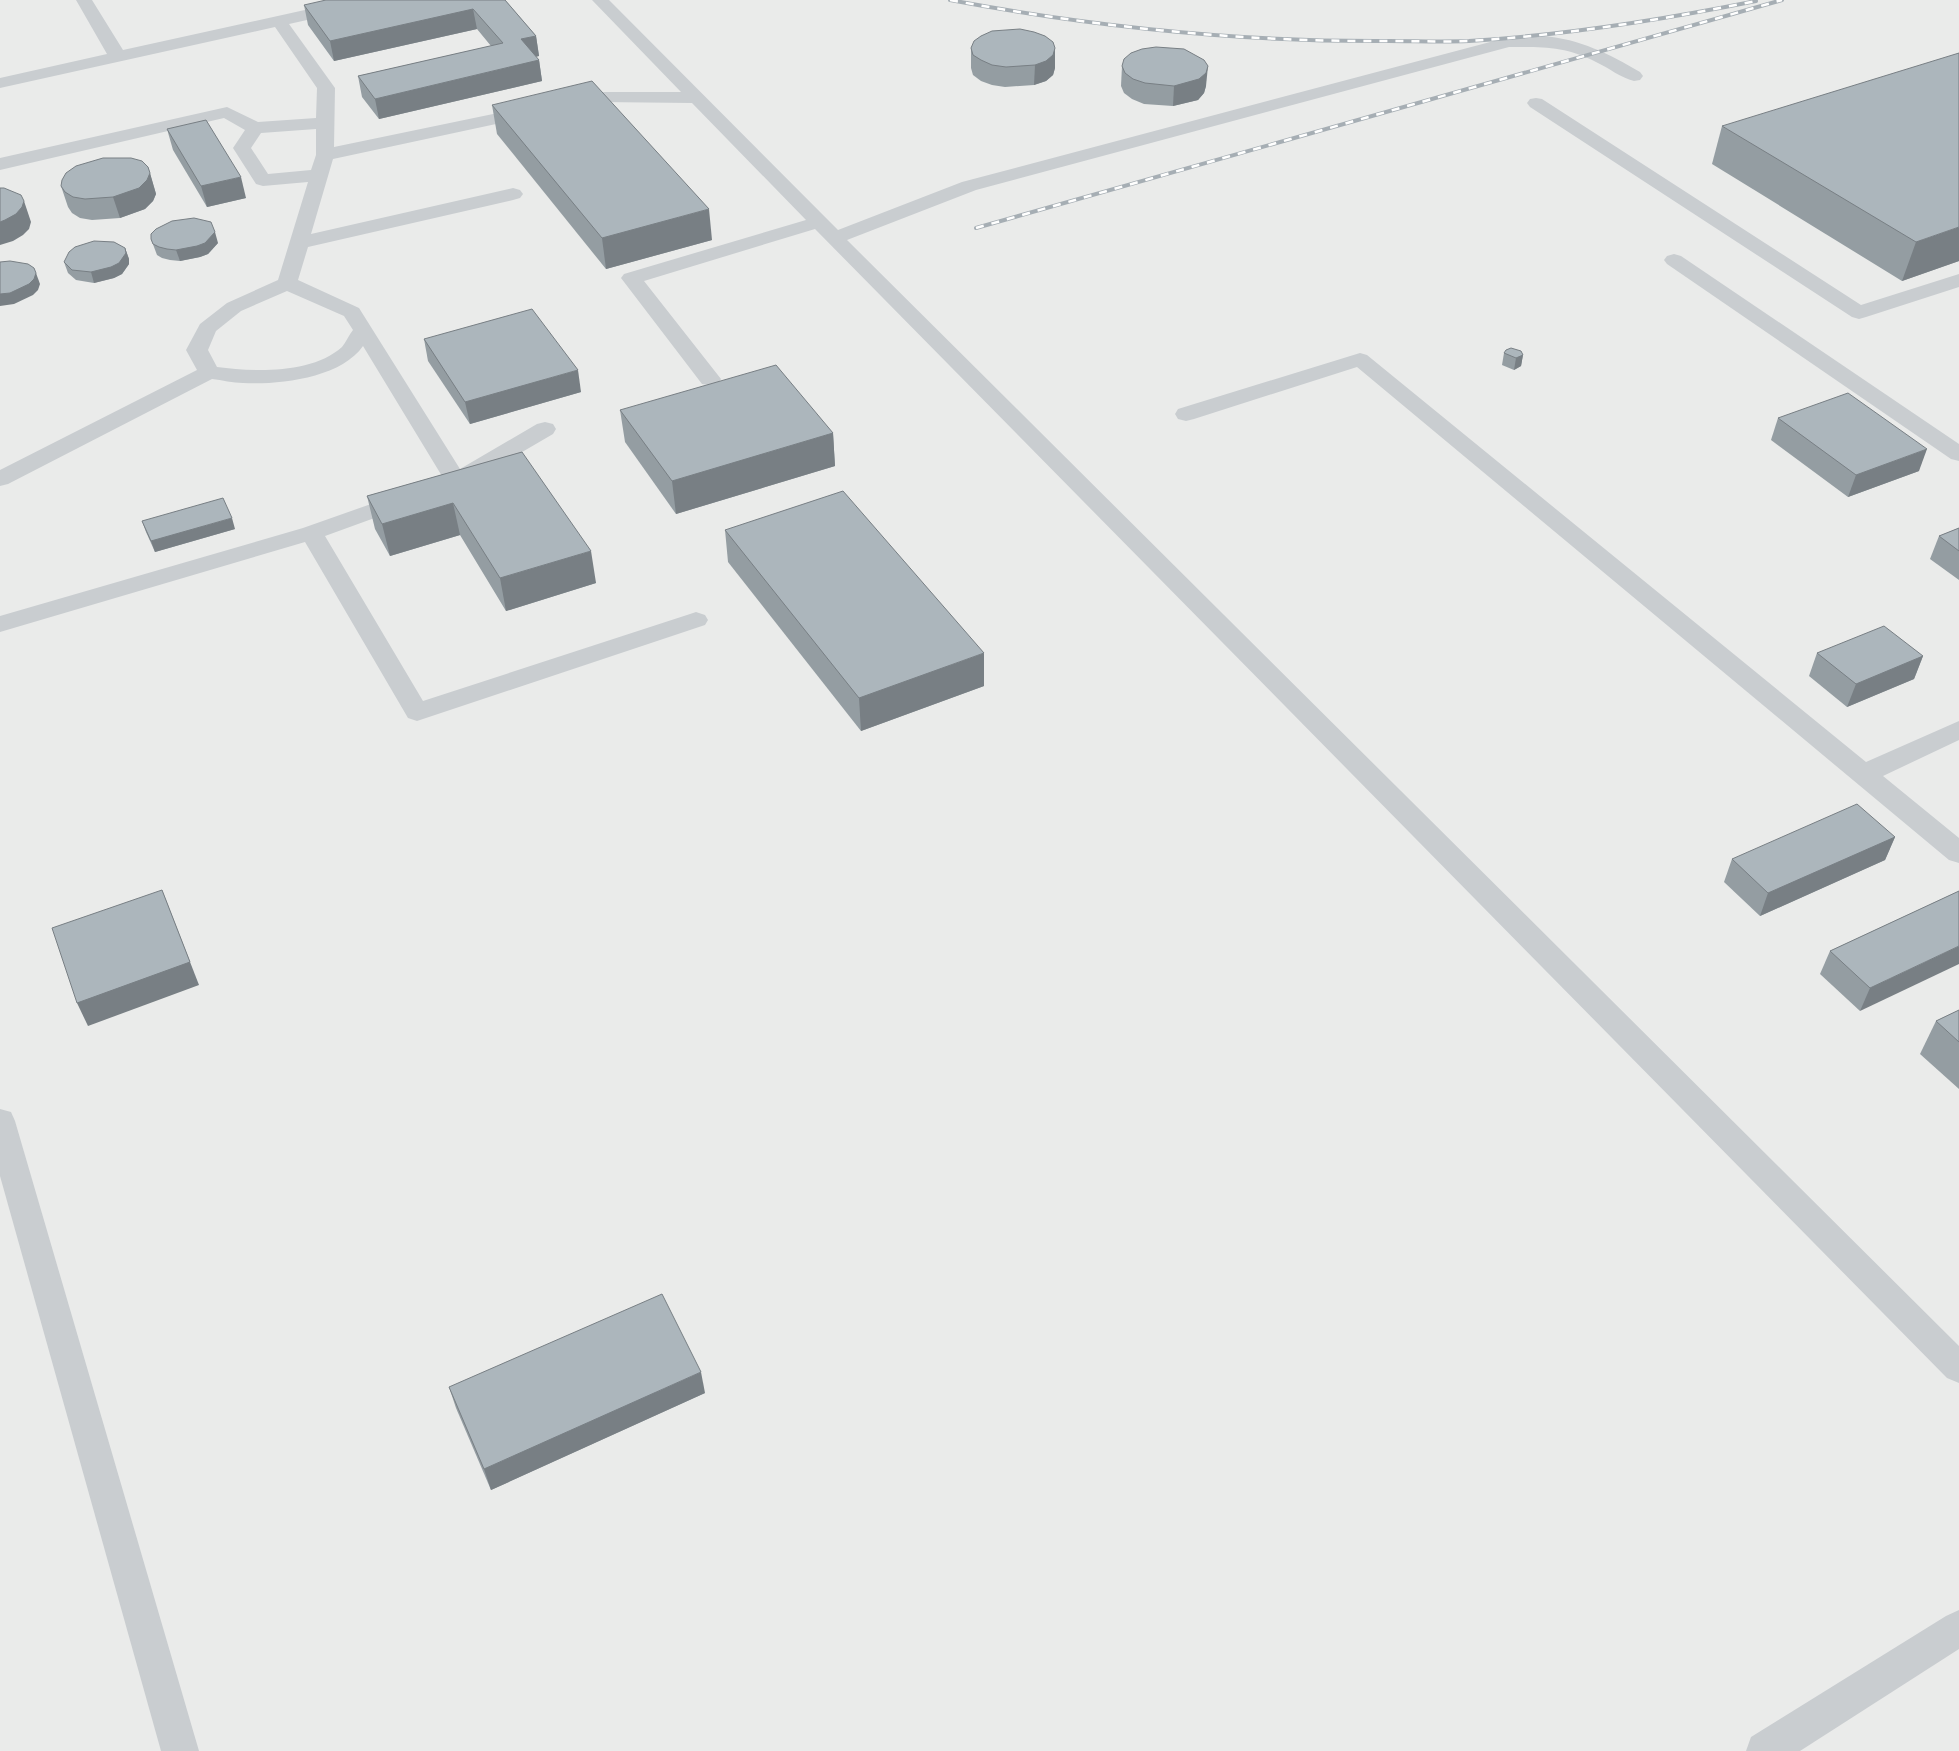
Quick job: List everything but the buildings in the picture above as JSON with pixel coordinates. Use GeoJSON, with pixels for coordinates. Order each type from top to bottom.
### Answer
{"type":"FeatureCollection","features":[{"type":"Feature","properties":{"kind":"lane"},"geometry":{"type":"LineString","coordinates":[[84,0],[118,57]]}},
{"type":"Feature","properties":{"kind":"lane"},"geometry":{"type":"LineString","coordinates":[[0,83],[373,0]]}},
{"type":"Feature","properties":{"kind":"lane"},"geometry":{"type":"LineString","coordinates":[[600,0],[826,230],[1959,1368]]}},
{"type":"Feature","properties":{"kind":"lane"},"geometry":{"type":"LineString","coordinates":[[279,21],[326,88],[322,165],[287,283]]}},
{"type":"Feature","properties":{"kind":"lane"},"geometry":{"type":"LineString","coordinates":[[710,379],[631,278],[826,230],[969,186],[1509,42],[1545,41],[1583,49],[1611,61],[1634,76]]}},
{"type":"Feature","properties":{"kind":"lane"},"geometry":{"type":"LineString","coordinates":[[255,128],[242,148],[264,180],[599,97],[697,98]]}},
{"type":"Feature","properties":{"kind":"lane"},"geometry":{"type":"LineString","coordinates":[[1536,103],[1859,313],[1959,280]]}},
{"type":"Feature","properties":{"kind":"lane"},"geometry":{"type":"LineString","coordinates":[[0,164],[227,112],[255,128],[325,123]]}},
{"type":"Feature","properties":{"kind":"lane"},"geometry":{"type":"LineString","coordinates":[[299,243],[513,194]]}},
{"type":"Feature","properties":{"kind":"lane"},"geometry":{"type":"LineString","coordinates":[[1674,260],[1959,454]]}},
{"type":"Feature","properties":{"kind":"lane"},"geometry":{"type":"LineString","coordinates":[[209,372],[197,350],[207,328],[234,307],[287,283],[352,312],[364,331],[441,487]]}},
{"type":"Feature","properties":{"kind":"lane"},"geometry":{"type":"LineString","coordinates":[[0,479],[209,372],[243,377],[283,375],[322,367],[349,351],[364,331]]}},
{"type":"Feature","properties":{"kind":"lane"},"geometry":{"type":"LineString","coordinates":[[1186,414],[1360,359],[1959,853]]}},
{"type":"Feature","properties":{"kind":"lane"},"geometry":{"type":"LineString","coordinates":[[0,624],[311,533],[441,487],[545,428]]}},
{"type":"Feature","properties":{"kind":"lane"},"geometry":{"type":"LineString","coordinates":[[311,533],[417,712],[696,620]]}},
{"type":"Feature","properties":{"kind":"lane"},"geometry":{"type":"LineString","coordinates":[[1864,774],[1959,730]]}},
{"type":"Feature","properties":{"kind":"lane"},"geometry":{"type":"LineString","coordinates":[[0,1121],[180,1751]]}},
{"type":"Feature","properties":{"kind":"lane"},"geometry":{"type":"LineString","coordinates":[[1765,1751],[1959,1628]]}},
{"type":"Feature","properties":{"kind":"shaded area"},"geometry":{"type":"Polygon","coordinates":[[[0,0],[1959,0],[1959,1751],[0,1751],[0,0]]]}},
{"type":"Feature","properties":{"kind":"railway"},"geometry":{"type":"LineString","coordinates":[[950,0],[1059,18],[1168,31],[1223,36],[1333,41],[1469,41],[1505,38],[1577,31],[1756,1]]}},
{"type":"Feature","properties":{"kind":"railway"},"geometry":{"type":"LineString","coordinates":[[976,228],[1782,0]]}}]}
